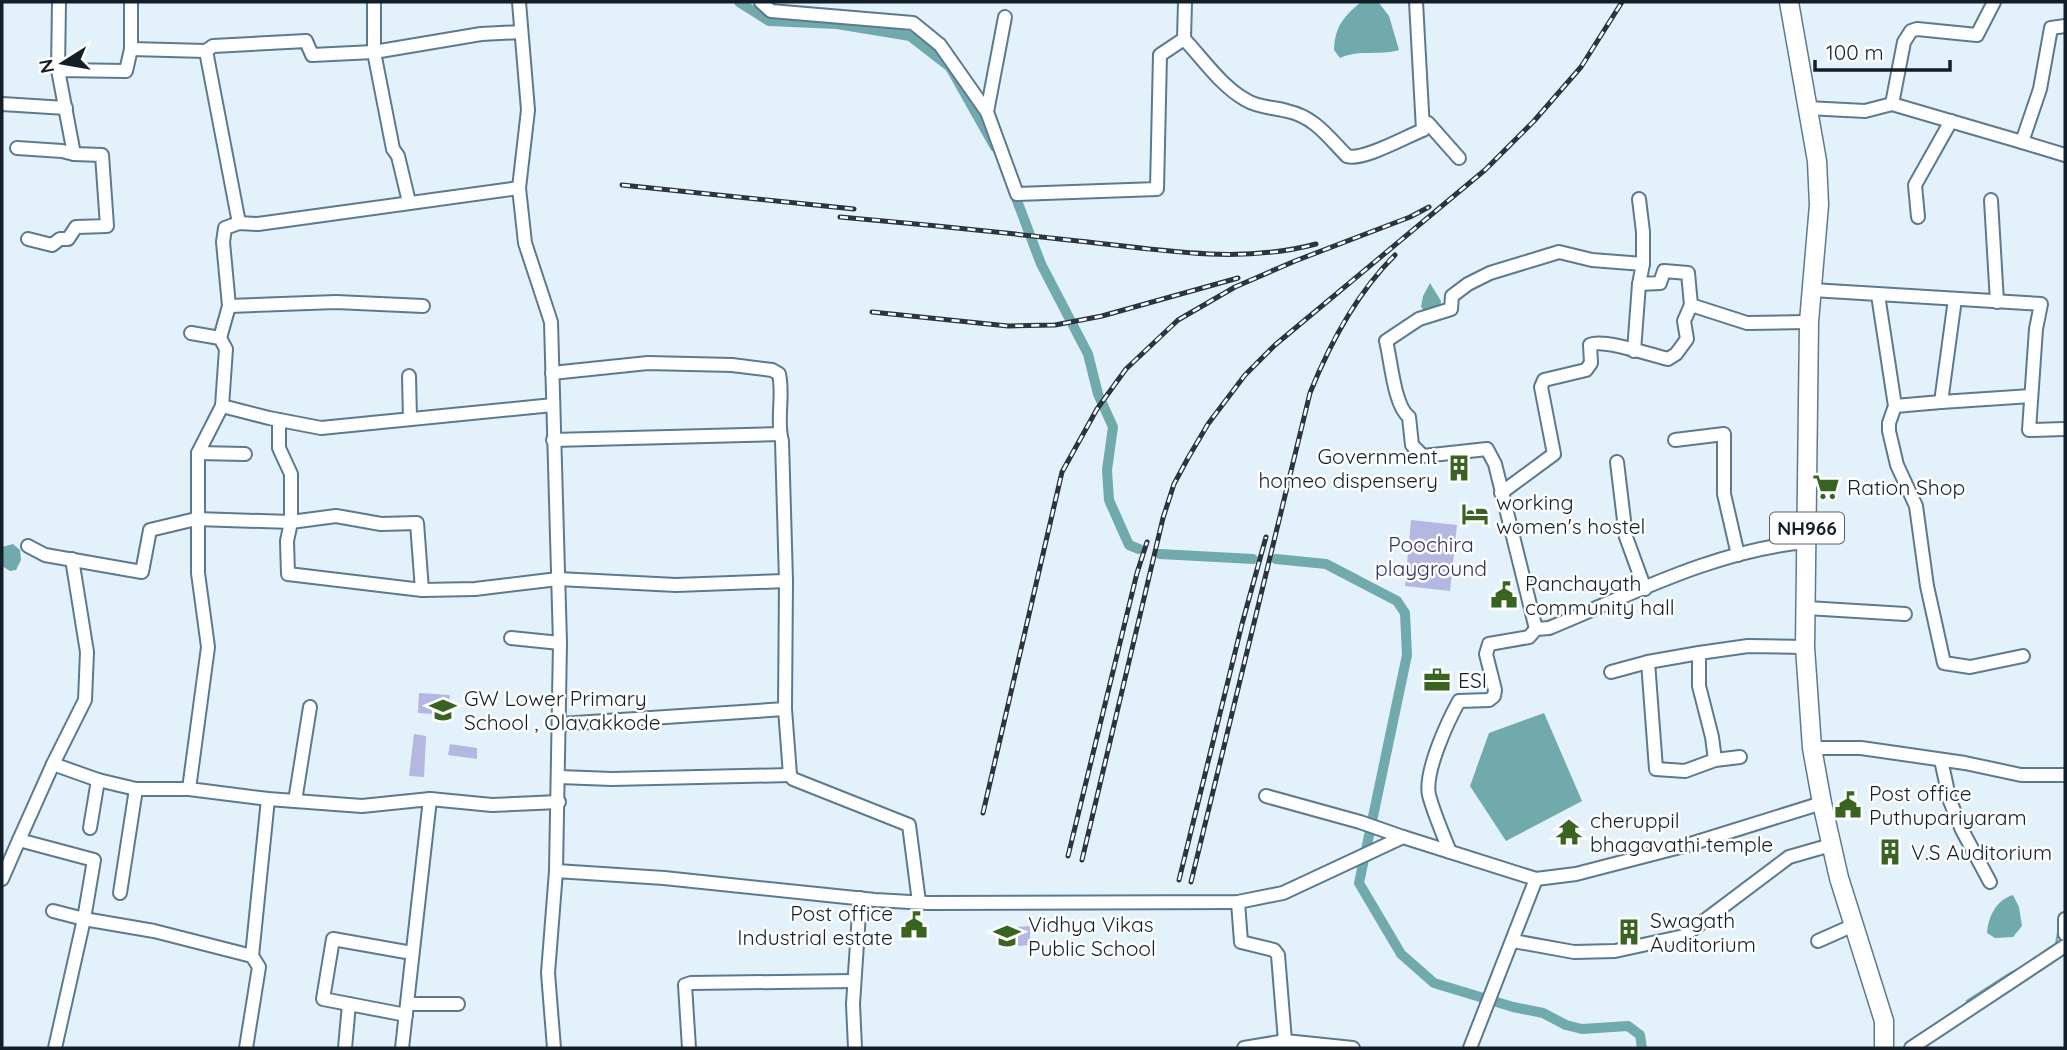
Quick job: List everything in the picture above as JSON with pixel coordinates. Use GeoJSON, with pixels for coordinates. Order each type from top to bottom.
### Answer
{"type":"FeatureCollection","features":[{"type":"Feature","properties":{"kind":"highway","name":"NH966"},"geometry":{"type":"LineString","coordinates":[[1789,2],[1817,161],[1819,205],[1809,322],[1806,542],[1805,647],[1812,748],[1831,845],[1884,1021],[1884,1048]]}},
{"type":"Feature","properties":{"kind":"street"},"geometry":{"type":"LineString","coordinates":[[60,2],[58,70],[75,154]]}},
{"type":"Feature","properties":{"kind":"street"},"geometry":{"type":"LineString","coordinates":[[58,70],[126,71],[131,49],[131,2]]}},
{"type":"Feature","properties":{"kind":"street"},"geometry":{"type":"LineString","coordinates":[[374,2],[374,52],[393,149],[398,156],[409,202]]}},
{"type":"Feature","properties":{"kind":"street"},"geometry":{"type":"LineString","coordinates":[[519,2],[528,110],[519,188],[525,243],[551,322],[560,643],[559,802],[548,973],[554,1048]]}},
{"type":"Feature","properties":{"kind":"street"},"geometry":{"type":"LineString","coordinates":[[761,2],[771,6],[913,23],[940,45],[987,112],[1017,194],[1157,189],[1160,55],[1184,39]]}},
{"type":"Feature","properties":{"kind":"street"},"geometry":{"type":"LineString","coordinates":[[1185,2],[1184,39],[1225,86],[1246,101],[1307,117],[1321,128],[1346,156],[1352,158],[1423,130],[1428,123],[1459,158]]}},
{"type":"Feature","properties":{"kind":"street"},"geometry":{"type":"LineString","coordinates":[[1416,2],[1423,127]]}},
{"type":"Feature","properties":{"kind":"street"},"geometry":{"type":"LineString","coordinates":[[1892,104],[1904,42],[1911,31],[1917,29],[1977,35],[1994,2]]}},
{"type":"Feature","properties":{"kind":"street"},"geometry":{"type":"LineString","coordinates":[[987,112],[1005,17]]}},
{"type":"Feature","properties":{"kind":"street"},"geometry":{"type":"LineString","coordinates":[[2022,142],[2040,89],[2051,28],[2065,26]]}},
{"type":"Feature","properties":{"kind":"street"},"geometry":{"type":"LineString","coordinates":[[131,49],[205,51],[214,46],[306,41],[312,55],[374,52],[481,34],[522,32]]}},
{"type":"Feature","properties":{"kind":"street"},"geometry":{"type":"LineString","coordinates":[[205,51],[239,223]]}},
{"type":"Feature","properties":{"kind":"street"},"geometry":{"type":"LineString","coordinates":[[2,104],[66,108]]}},
{"type":"Feature","properties":{"kind":"street"},"geometry":{"type":"LineString","coordinates":[[1807,108],[1865,111],[1892,104],[2065,155]]}},
{"type":"Feature","properties":{"kind":"street"},"geometry":{"type":"LineString","coordinates":[[1918,217],[1915,185],[1951,121]]}},
{"type":"Feature","properties":{"kind":"street"},"geometry":{"type":"LineString","coordinates":[[17,148],[102,155],[107,226],[76,227],[68,239],[60,239],[52,245],[28,239]]}},
{"type":"Feature","properties":{"kind":"street"},"geometry":{"type":"LineString","coordinates":[[189,789],[208,647],[198,573],[198,453],[222,406],[226,349],[220,338],[229,306],[223,230],[239,223],[258,224],[519,188]]}},
{"type":"Feature","properties":{"kind":"street"},"geometry":{"type":"LineString","coordinates":[[1634,351],[1643,264],[1639,198]]}},
{"type":"Feature","properties":{"kind":"street"},"geometry":{"type":"LineString","coordinates":[[1990,200],[1997,302]]}},
{"type":"Feature","properties":{"kind":"street"},"geometry":{"type":"LineString","coordinates":[[1536,629],[1494,464],[1487,449],[1423,456],[1412,445],[1409,417],[1402,412],[1398,400],[1386,341],[1419,319],[1451,309],[1452,296],[1468,284],[1490,273],[1559,252],[1592,260],[1643,264]]}},
{"type":"Feature","properties":{"kind":"street"},"geometry":{"type":"LineString","coordinates":[[1501,493],[1554,454],[1541,387],[1544,380],[1586,370],[1591,363],[1592,343],[1621,345],[1668,359],[1676,354],[1687,339],[1684,321],[1691,305],[1688,273],[1664,271],[1660,283],[1639,284]]}},
{"type":"Feature","properties":{"kind":"street"},"geometry":{"type":"LineString","coordinates":[[1812,290],[2041,304],[2036,330],[2029,430],[2065,429]]}},
{"type":"Feature","properties":{"kind":"street"},"geometry":{"type":"LineString","coordinates":[[1878,295],[1895,406],[1889,431],[1897,465],[1916,506],[1927,586],[1944,663],[1970,667],[2023,656]]}},
{"type":"Feature","properties":{"kind":"street"},"geometry":{"type":"LineString","coordinates":[[1941,402],[1955,299]]}},
{"type":"Feature","properties":{"kind":"street"},"geometry":{"type":"LineString","coordinates":[[229,306],[336,302],[423,306]]}},
{"type":"Feature","properties":{"kind":"street"},"geometry":{"type":"LineString","coordinates":[[1691,305],[1747,323],[1809,322]]}},
{"type":"Feature","properties":{"kind":"street"},"geometry":{"type":"LineString","coordinates":[[191,334],[220,338]]}},
{"type":"Feature","properties":{"kind":"street"},"geometry":{"type":"LineString","coordinates":[[552,373],[648,363],[732,365],[772,370],[779,374],[782,389],[779,434],[782,441],[786,581],[785,709],[790,775],[793,779],[909,825],[919,902]]}},
{"type":"Feature","properties":{"kind":"street"},"geometry":{"type":"LineString","coordinates":[[409,376],[410,419]]}},
{"type":"Feature","properties":{"kind":"street"},"geometry":{"type":"LineString","coordinates":[[1895,406],[2031,396]]}},
{"type":"Feature","properties":{"kind":"street"},"geometry":{"type":"LineString","coordinates":[[222,406],[321,428],[553,405]]}},
{"type":"Feature","properties":{"kind":"street"},"geometry":{"type":"LineString","coordinates":[[279,420],[279,448],[291,474],[292,522],[286,541],[290,575],[422,590],[475,589],[558,579],[676,584],[786,581]]}},
{"type":"Feature","properties":{"kind":"street"},"geometry":{"type":"LineString","coordinates":[[554,440],[779,434]]}},
{"type":"Feature","properties":{"kind":"street"},"geometry":{"type":"LineString","coordinates":[[1675,440],[1724,434],[1724,494],[1738,555]]}},
{"type":"Feature","properties":{"kind":"street"},"geometry":{"type":"LineString","coordinates":[[198,453],[245,454]]}},
{"type":"Feature","properties":{"kind":"street"},"geometry":{"type":"LineString","coordinates":[[1617,462],[1626,537],[1645,589]]}},
{"type":"Feature","properties":{"kind":"street"},"geometry":{"type":"LineString","coordinates":[[28,546],[45,555],[142,572],[150,530],[196,519],[292,522],[336,516],[381,524],[417,523],[422,590]]}},
{"type":"Feature","properties":{"kind":"street"},"geometry":{"type":"LineString","coordinates":[[1450,852],[1429,793],[1432,772],[1446,724],[1459,701],[1489,700],[1494,696],[1495,690],[1486,654],[1489,644],[1529,637],[1536,629],[1549,628],[1701,565],[1757,549],[1806,542]]}},
{"type":"Feature","properties":{"kind":"street"},"geometry":{"type":"LineString","coordinates":[[2,879],[53,764],[85,700],[87,652],[72,559]]}},
{"type":"Feature","properties":{"kind":"street"},"geometry":{"type":"LineString","coordinates":[[1807,608],[1905,614]]}},
{"type":"Feature","properties":{"kind":"street"},"geometry":{"type":"LineString","coordinates":[[511,638],[560,643]]}},
{"type":"Feature","properties":{"kind":"street"},"geometry":{"type":"LineString","coordinates":[[1611,672],[1648,662],[1748,646],[1805,647]]}},
{"type":"Feature","properties":{"kind":"street"},"geometry":{"type":"LineString","coordinates":[[1699,653],[1699,686],[1715,760]]}},
{"type":"Feature","properties":{"kind":"street"},"geometry":{"type":"LineString","coordinates":[[1648,662],[1656,769],[1685,771],[1715,760],[1740,757]]}},
{"type":"Feature","properties":{"kind":"street"},"geometry":{"type":"LineString","coordinates":[[295,801],[310,707]]}},
{"type":"Feature","properties":{"kind":"street"},"geometry":{"type":"LineString","coordinates":[[560,724],[785,709]]}},
{"type":"Feature","properties":{"kind":"street"},"geometry":{"type":"LineString","coordinates":[[1812,748],[1861,748],[2021,775],[2065,775]]}},
{"type":"Feature","properties":{"kind":"street"},"geometry":{"type":"LineString","coordinates":[[1941,760],[1950,801],[1990,882]]}},
{"type":"Feature","properties":{"kind":"street"},"geometry":{"type":"LineString","coordinates":[[53,764],[98,780],[136,789],[189,789],[268,799],[362,806],[430,799],[492,804],[559,802]]}},
{"type":"Feature","properties":{"kind":"street"},"geometry":{"type":"LineString","coordinates":[[559,777],[612,779],[790,775]]}},
{"type":"Feature","properties":{"kind":"street"},"geometry":{"type":"LineString","coordinates":[[90,828],[98,780]]}},
{"type":"Feature","properties":{"kind":"street"},"geometry":{"type":"LineString","coordinates":[[120,893],[136,789]]}},
{"type":"Feature","properties":{"kind":"street"},"geometry":{"type":"LineString","coordinates":[[1266,796],[1360,822],[1536,879],[1576,874],[1684,846],[1822,803]]}},
{"type":"Feature","properties":{"kind":"street"},"geometry":{"type":"LineString","coordinates":[[246,1048],[259,967],[252,956],[268,799]]}},
{"type":"Feature","properties":{"kind":"street"},"geometry":{"type":"LineString","coordinates":[[402,1048],[430,799]]}},
{"type":"Feature","properties":{"kind":"street"},"geometry":{"type":"LineString","coordinates":[[556,871],[689,880],[919,902],[1238,902],[1283,893],[1403,837]]}},
{"type":"Feature","properties":{"kind":"street"},"geometry":{"type":"LineString","coordinates":[[19,840],[94,860],[84,919],[55,1048]]}},
{"type":"Feature","properties":{"kind":"street"},"geometry":{"type":"LineString","coordinates":[[1513,941],[1574,952],[1615,951],[1684,936],[1789,857],[1831,845]]}},
{"type":"Feature","properties":{"kind":"street"},"geometry":{"type":"LineString","coordinates":[[1469,1048],[1536,879]]}},
{"type":"Feature","properties":{"kind":"street"},"geometry":{"type":"LineString","coordinates":[[855,1048],[853,1004],[860,898]]}},
{"type":"Feature","properties":{"kind":"street"},"geometry":{"type":"LineString","coordinates":[[1238,902],[1241,942],[1274,950],[1278,955],[1285,1041]]}},
{"type":"Feature","properties":{"kind":"street"},"geometry":{"type":"LineString","coordinates":[[53,911],[154,931],[252,956]]}},
{"type":"Feature","properties":{"kind":"street"},"geometry":{"type":"LineString","coordinates":[[2065,919],[2065,934]]}},
{"type":"Feature","properties":{"kind":"street"},"geometry":{"type":"LineString","coordinates":[[1818,941],[1854,925]]}},
{"type":"Feature","properties":{"kind":"street"},"geometry":{"type":"LineString","coordinates":[[412,953],[333,939],[323,999],[406,1009],[458,1004]]}},
{"type":"Feature","properties":{"kind":"street"},"geometry":{"type":"LineString","coordinates":[[1911,1048],[2065,946]]}},
{"type":"Feature","properties":{"kind":"street"},"geometry":{"type":"LineString","coordinates":[[689,1048],[685,985],[854,981]]}},
{"type":"Feature","properties":{"kind":"street"},"geometry":{"type":"LineString","coordinates":[[345,1048],[349,1004]]}},
{"type":"Feature","properties":{"kind":"street"},"geometry":{"type":"LineString","coordinates":[[1244,1048],[1285,1041],[1353,1048]]}},
{"type":"Feature","properties":{"kind":"green space","name":"Poochira playground"},"geometry":{"type":"Polygon","coordinates":[[[1411,520],[1457,525],[1450,591],[1405,586],[1411,520]]]}},
{"type":"Feature","properties":{"kind":"green space"},"geometry":{"type":"Polygon","coordinates":[[[419,693],[450,695],[448,715],[418,713],[419,693]]]}},
{"type":"Feature","properties":{"kind":"green space"},"geometry":{"type":"Polygon","coordinates":[[[414,734],[426,736],[424,777],[409,776],[414,734]]]}},
{"type":"Feature","properties":{"kind":"green space"},"geometry":{"type":"Polygon","coordinates":[[[450,744],[477,748],[477,759],[448,755],[450,744]]]}},
{"type":"Feature","properties":{"kind":"green space"},"geometry":{"type":"Polygon","coordinates":[[[1030,926],[1030,945],[1006,947],[1005,928],[1030,926]]]}},
{"type":"Feature","properties":{"kind":"shaded area"},"geometry":{"type":"Polygon","coordinates":[[[1360,3],[1379,3],[1389,16],[1399,50],[1340,58],[1334,50],[1338,29],[1360,3]]]}},
{"type":"Feature","properties":{"kind":"shaded area"},"geometry":{"type":"Polygon","coordinates":[[[1430,283],[1441,301],[1440,308],[1427,313],[1421,307],[1430,283]]]}},
{"type":"Feature","properties":{"kind":"shaded area"},"geometry":{"type":"Polygon","coordinates":[[[13,544],[20,550],[21,560],[16,570],[10,571],[2,566],[2,547],[13,544]]]}},
{"type":"Feature","properties":{"kind":"shaded area"},"geometry":{"type":"Polygon","coordinates":[[[1544,713],[1582,801],[1506,841],[1470,786],[1489,733],[1544,713]]]}},
{"type":"Feature","properties":{"kind":"shaded area"},"geometry":{"type":"Polygon","coordinates":[[[2013,895],[2019,907],[2022,926],[2013,937],[1995,938],[1987,933],[1991,915],[2002,901],[2013,895]]]}},
{"type":"Feature","properties":{"kind":"waterway"},"geometry":{"type":"LineString","coordinates":[[739,2],[769,21],[837,24],[910,36],[950,67],[995,147]]}},
{"type":"Feature","properties":{"kind":"waterway"},"geometry":{"type":"LineString","coordinates":[[1013,190],[1041,264],[1088,354],[1098,394],[1113,427],[1107,470],[1109,500],[1129,545],[1139,549]]}},
{"type":"Feature","properties":{"kind":"waterway"},"geometry":{"type":"LineString","coordinates":[[1160,554],[1253,559]]}},
{"type":"Feature","properties":{"kind":"waterway"},"geometry":{"type":"LineString","coordinates":[[1276,559],[1326,564],[1397,601],[1405,613],[1407,655],[1359,883],[1401,954],[1434,983],[1513,1007],[1543,1013],[1566,1025],[1582,1029],[1628,1026],[1640,1035],[1642,1048]]}},
{"type":"Feature","properties":{"kind":"waterway"},"geometry":{"type":"LineString","coordinates":[[2056,945],[2060,922]]}},
{"type":"Feature","properties":{"kind":"waterway"},"geometry":{"type":"LineString","coordinates":[[1967,1001],[2024,966]]}},
{"type":"Feature","properties":{"kind":"railway"},"geometry":{"type":"LineString","coordinates":[[1082,860],[1163,518],[1174,484],[1208,424],[1245,375],[1275,345],[1485,170],[1534,121],[1581,67],[1622,2]]}},
{"type":"Feature","properties":{"kind":"railway"},"geometry":{"type":"LineString","coordinates":[[622,185],[854,209]]}},
{"type":"Feature","properties":{"kind":"railway"},"geometry":{"type":"LineString","coordinates":[[983,813],[1062,472],[1097,409],[1126,369],[1178,320],[1235,287],[1429,207]]}},
{"type":"Feature","properties":{"kind":"railway"},"geometry":{"type":"LineString","coordinates":[[840,217],[1197,253],[1257,254],[1316,244]]}},
{"type":"Feature","properties":{"kind":"railway"},"geometry":{"type":"LineString","coordinates":[[1191,882],[1310,393],[1345,320],[1368,286],[1395,255]]}},
{"type":"Feature","properties":{"kind":"railway"},"geometry":{"type":"LineString","coordinates":[[872,312],[1008,326],[1055,325],[1102,316],[1238,278]]}},
{"type":"Feature","properties":{"kind":"railway"},"geometry":{"type":"LineString","coordinates":[[1179,880],[1266,537]]}},
{"type":"Feature","properties":{"kind":"railway"},"geometry":{"type":"LineString","coordinates":[[1068,856],[1137,573],[1147,542]]}},
{"type":"Feature","properties":{"kind":"place","name":"Government homeo dispensery"},"geometry":{"type":"Point","coordinates":[1459,468]}},
{"type":"Feature","properties":{"kind":"place","name":"Ration Shop"},"geometry":{"type":"Point","coordinates":[1826,487]}},
{"type":"Feature","properties":{"kind":"place","name":"working women's hostel"},"geometry":{"type":"Point","coordinates":[1475,514]}},
{"type":"Feature","properties":{"kind":"place","name":"Panchayath community hall"},"geometry":{"type":"Point","coordinates":[1504,595]}},
{"type":"Feature","properties":{"kind":"place","name":"ESI"},"geometry":{"type":"Point","coordinates":[1437,680]}},
{"type":"Feature","properties":{"kind":"place","name":"GW Lower Primary School , Olavakkode"},"geometry":{"type":"Point","coordinates":[443,710]}},
{"type":"Feature","properties":{"kind":"place","name":"Post office Puthupariyaram"},"geometry":{"type":"Point","coordinates":[1848,805]}},
{"type":"Feature","properties":{"kind":"place","name":"cheruppil bhagavathi temple"},"geometry":{"type":"Point","coordinates":[1569,832]}},
{"type":"Feature","properties":{"kind":"place","name":"V.S Auditorium"},"geometry":{"type":"Point","coordinates":[1890,852]}},
{"type":"Feature","properties":{"kind":"place","name":"Post office Industrial estate"},"geometry":{"type":"Point","coordinates":[914,925]}},
{"type":"Feature","properties":{"kind":"place","name":"Swagath Auditorium"},"geometry":{"type":"Point","coordinates":[1629,932]}},
{"type":"Feature","properties":{"kind":"place","name":"Vidhya Vikas Public School"},"geometry":{"type":"Point","coordinates":[1007,936]}}]}
